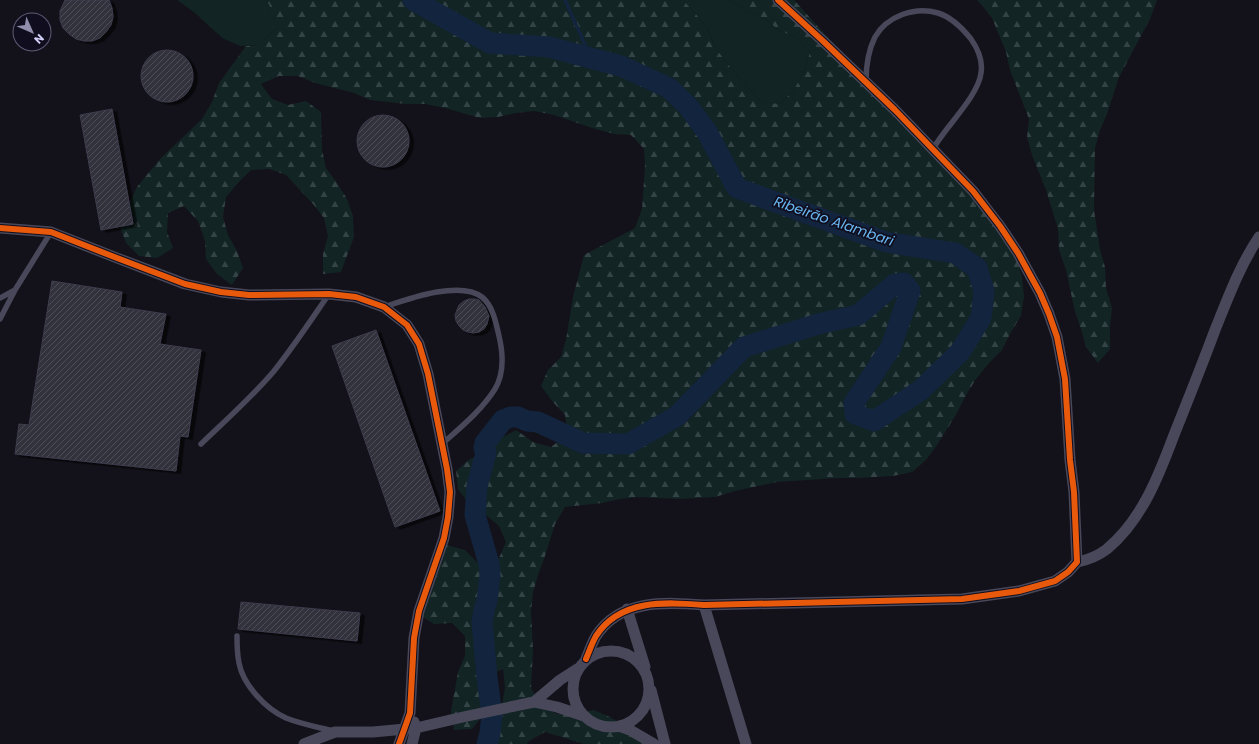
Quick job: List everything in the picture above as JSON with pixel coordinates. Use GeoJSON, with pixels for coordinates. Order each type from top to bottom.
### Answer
{"type":"FeatureCollection","features":[{"type":"Feature","properties":{"kind":"street"},"geometry":{"type":"LineString","coordinates":[[778,0],[895,110],[973,191],[1000,226],[1018,253],[1040,293],[1057,337],[1065,379],[1070,460],[1074,492],[1077,562]]}},
{"type":"Feature","properties":{"kind":"street"},"geometry":{"type":"LineString","coordinates":[[0,228],[51,232],[185,284],[221,292],[250,295],[330,294],[356,297],[384,307],[407,325],[419,344],[428,374],[447,469],[450,492],[448,517],[444,538],[419,611],[414,638],[410,713],[399,744]]}},
{"type":"Feature","properties":{"kind":"street"},"geometry":{"type":"LineString","coordinates":[[650,687],[649,697],[638,716],[619,726],[606,727],[594,723],[584,716],[576,706],[573,694],[573,681],[578,669],[586,659],[596,636],[609,621],[627,610],[669,603],[704,605],[962,599],[1019,591],[1055,581],[1068,572],[1077,562],[1090,559],[1107,549],[1121,535],[1147,497],[1164,461],[1238,275],[1259,237]]}},
{"type":"Feature","properties":{"kind":"street"},"geometry":{"type":"LineString","coordinates":[[704,605],[746,744]]}},
{"type":"Feature","properties":{"kind":"street"},"geometry":{"type":"LineString","coordinates":[[627,610],[646,672],[665,744]]}},
{"type":"Feature","properties":{"kind":"street"},"geometry":{"type":"LineString","coordinates":[[586,659],[598,652],[612,650],[626,653],[638,660],[646,672]]}},
{"type":"Feature","properties":{"kind":"street"},"geometry":{"type":"LineString","coordinates":[[528,703],[578,669]]}},
{"type":"Feature","properties":{"kind":"street"},"geometry":{"type":"LineString","coordinates":[[304,744],[336,732],[373,732],[416,728],[528,703],[557,707],[584,716]]}},
{"type":"Feature","properties":{"kind":"street"},"geometry":{"type":"LineString","coordinates":[[410,713],[416,728],[412,744]]}},
{"type":"Feature","properties":{"kind":"street"},"geometry":{"type":"LineString","coordinates":[[619,726],[630,730],[654,744]]}},
{"type":"Feature","properties":{"kind":"lane"},"geometry":{"type":"LineString","coordinates":[[866,82],[867,64],[875,37],[884,26],[896,17],[909,12],[925,10],[939,13],[951,20],[966,33],[975,45],[981,60],[981,73],[977,89],[938,139],[933,149]]}},
{"type":"Feature","properties":{"kind":"lane"},"geometry":{"type":"LineString","coordinates":[[0,319],[15,290],[51,232]]}},
{"type":"Feature","properties":{"kind":"lane"},"geometry":{"type":"LineString","coordinates":[[0,298],[15,290]]}},
{"type":"Feature","properties":{"kind":"lane"},"geometry":{"type":"LineString","coordinates":[[384,307],[418,296],[444,291],[465,291],[481,297],[490,308],[502,348],[502,371],[496,388],[481,408],[442,444]]}},
{"type":"Feature","properties":{"kind":"lane"},"geometry":{"type":"LineString","coordinates":[[201,444],[249,398],[273,372],[330,294]]}},
{"type":"Feature","properties":{"kind":"lane"},"geometry":{"type":"LineString","coordinates":[[237,636],[239,664],[244,679],[255,694],[266,705],[285,718],[336,732]]}},
{"type":"Feature","properties":{"kind":"green space"},"geometry":{"type":"Polygon","coordinates":[[[177,0],[267,0],[272,12],[272,32],[258,45],[240,46],[224,39],[195,13],[177,0]]]}},
{"type":"Feature","properties":{"kind":"green space"},"geometry":{"type":"Polygon","coordinates":[[[267,0],[683,0],[708,29],[714,46],[737,76],[762,102],[780,104],[793,91],[805,70],[810,52],[796,37],[780,31],[765,19],[749,12],[730,0],[794,0],[1009,238],[1022,277],[1024,297],[1021,316],[1002,350],[976,379],[937,445],[926,460],[912,472],[893,476],[777,482],[715,497],[679,499],[638,497],[565,507],[555,524],[533,593],[531,611],[533,650],[531,688],[540,704],[557,714],[576,714],[594,710],[610,717],[642,737],[650,744],[584,744],[545,732],[529,741],[527,744],[492,744],[499,725],[505,687],[503,669],[487,676],[485,713],[472,729],[454,730],[451,711],[458,672],[465,656],[465,636],[452,623],[434,624],[418,614],[447,545],[465,550],[479,564],[499,558],[506,542],[499,526],[485,514],[469,504],[458,489],[456,471],[470,459],[486,452],[499,439],[516,430],[533,442],[551,447],[568,434],[565,415],[541,386],[548,370],[561,357],[566,340],[573,297],[584,255],[635,228],[642,209],[645,167],[644,149],[631,135],[614,134],[554,115],[534,111],[498,117],[480,118],[425,104],[406,104],[370,100],[354,93],[315,83],[298,76],[279,76],[261,84],[272,99],[288,105],[306,101],[321,112],[322,150],[326,168],[347,199],[353,216],[354,237],[341,272],[323,274],[323,254],[328,236],[324,218],[286,175],[269,169],[251,170],[226,197],[223,217],[228,235],[237,251],[243,268],[232,285],[217,274],[206,259],[205,241],[198,221],[184,206],[168,213],[167,232],[173,248],[157,258],[139,256],[126,243],[119,225],[137,187],[160,159],[202,119],[212,102],[219,83],[246,46],[258,45],[272,32],[272,12],[267,0]]]}},
{"type":"Feature","properties":{"kind":"green space"},"geometry":{"type":"Polygon","coordinates":[[[683,0],[730,0],[749,12],[765,19],[780,31],[796,37],[810,52],[805,70],[793,91],[780,104],[762,102],[737,76],[714,46],[708,29],[683,0]]]}},
{"type":"Feature","properties":{"kind":"green space"},"geometry":{"type":"Polygon","coordinates":[[[977,0],[1157,0],[1150,19],[1119,77],[1095,148],[1094,210],[1100,249],[1105,267],[1106,288],[1112,308],[1110,349],[1098,363],[1086,347],[1075,312],[1066,270],[1059,250],[1058,229],[1027,137],[1029,119],[1010,70],[1006,52],[992,18],[977,0]]]}},
{"type":"Feature","properties":{"kind":"building"},"geometry":{"type":"Polygon","coordinates":[[[65,0],[109,0],[113,17],[111,25],[100,38],[92,41],[76,39],[63,28],[60,20],[60,11],[65,0]]]}},
{"type":"Feature","properties":{"kind":"building"},"geometry":{"type":"Polygon","coordinates":[[[162,50],[172,50],[186,57],[193,71],[193,81],[186,95],[172,102],[162,102],[152,98],[145,91],[141,81],[141,71],[145,61],[152,54],[162,50]]]}},
{"type":"Feature","properties":{"kind":"building"},"geometry":{"type":"Polygon","coordinates":[[[112,109],[133,224],[101,230],[80,115],[112,109]]]}},
{"type":"Feature","properties":{"kind":"building"},"geometry":{"type":"Polygon","coordinates":[[[378,115],[388,115],[402,122],[409,136],[409,146],[402,160],[388,167],[378,167],[368,163],[361,156],[357,146],[357,136],[361,126],[368,119],[378,115]]]}},
{"type":"Feature","properties":{"kind":"building"},"geometry":{"type":"Polygon","coordinates":[[[52,281],[122,292],[120,307],[166,314],[160,344],[201,350],[188,437],[180,436],[176,471],[15,454],[19,424],[29,425],[52,281]]]}},
{"type":"Feature","properties":{"kind":"building"},"geometry":{"type":"Polygon","coordinates":[[[469,299],[479,300],[485,307],[489,316],[484,329],[479,332],[473,333],[463,330],[456,321],[455,315],[459,305],[469,299]]]}},
{"type":"Feature","properties":{"kind":"building"},"geometry":{"type":"Polygon","coordinates":[[[376,330],[440,511],[395,527],[332,346],[376,330]]]}},
{"type":"Feature","properties":{"kind":"building"},"geometry":{"type":"Polygon","coordinates":[[[241,602],[360,613],[357,641],[238,629],[241,602]]]}},
{"type":"Feature","properties":{"kind":"waterway","name":"Ribeirão Alambari"},"geometry":{"type":"LineString","coordinates":[[413,0],[490,43],[549,47],[621,66],[669,88],[688,106],[707,132],[737,188],[886,242],[955,253],[977,268],[984,291],[981,318],[960,352],[921,390],[874,421],[855,414],[854,403],[891,347],[910,291],[904,283],[895,284],[858,315],[818,324],[744,347],[677,416],[628,444],[583,443],[538,422],[527,421],[518,417],[511,417],[503,420],[485,443],[484,448],[486,453],[477,486],[475,515],[489,564],[490,576],[482,622],[492,715],[487,744]]}},
{"type":"Feature","properties":{"kind":"waterway"},"geometry":{"type":"LineString","coordinates":[[565,0],[591,58]]}},
{"type":"Feature","properties":{"kind":"cycle path"},"geometry":{"type":"LineString","coordinates":[[586,659],[596,636],[606,624],[618,615],[630,609],[644,606],[674,603],[704,605],[962,599],[1019,591],[1055,581],[1068,572],[1077,562],[1074,492],[1070,460],[1065,379],[1057,337],[1040,293],[1018,253],[1000,226],[973,191],[895,110],[778,0]]}},
{"type":"Feature","properties":{"kind":"cycle path"},"geometry":{"type":"LineString","coordinates":[[0,228],[51,232],[185,284],[221,292],[249,295],[329,294],[356,297],[384,307],[407,325],[419,344],[428,374],[447,469],[450,492],[448,517],[444,538],[419,611],[414,638],[410,713],[399,744]]}}]}
